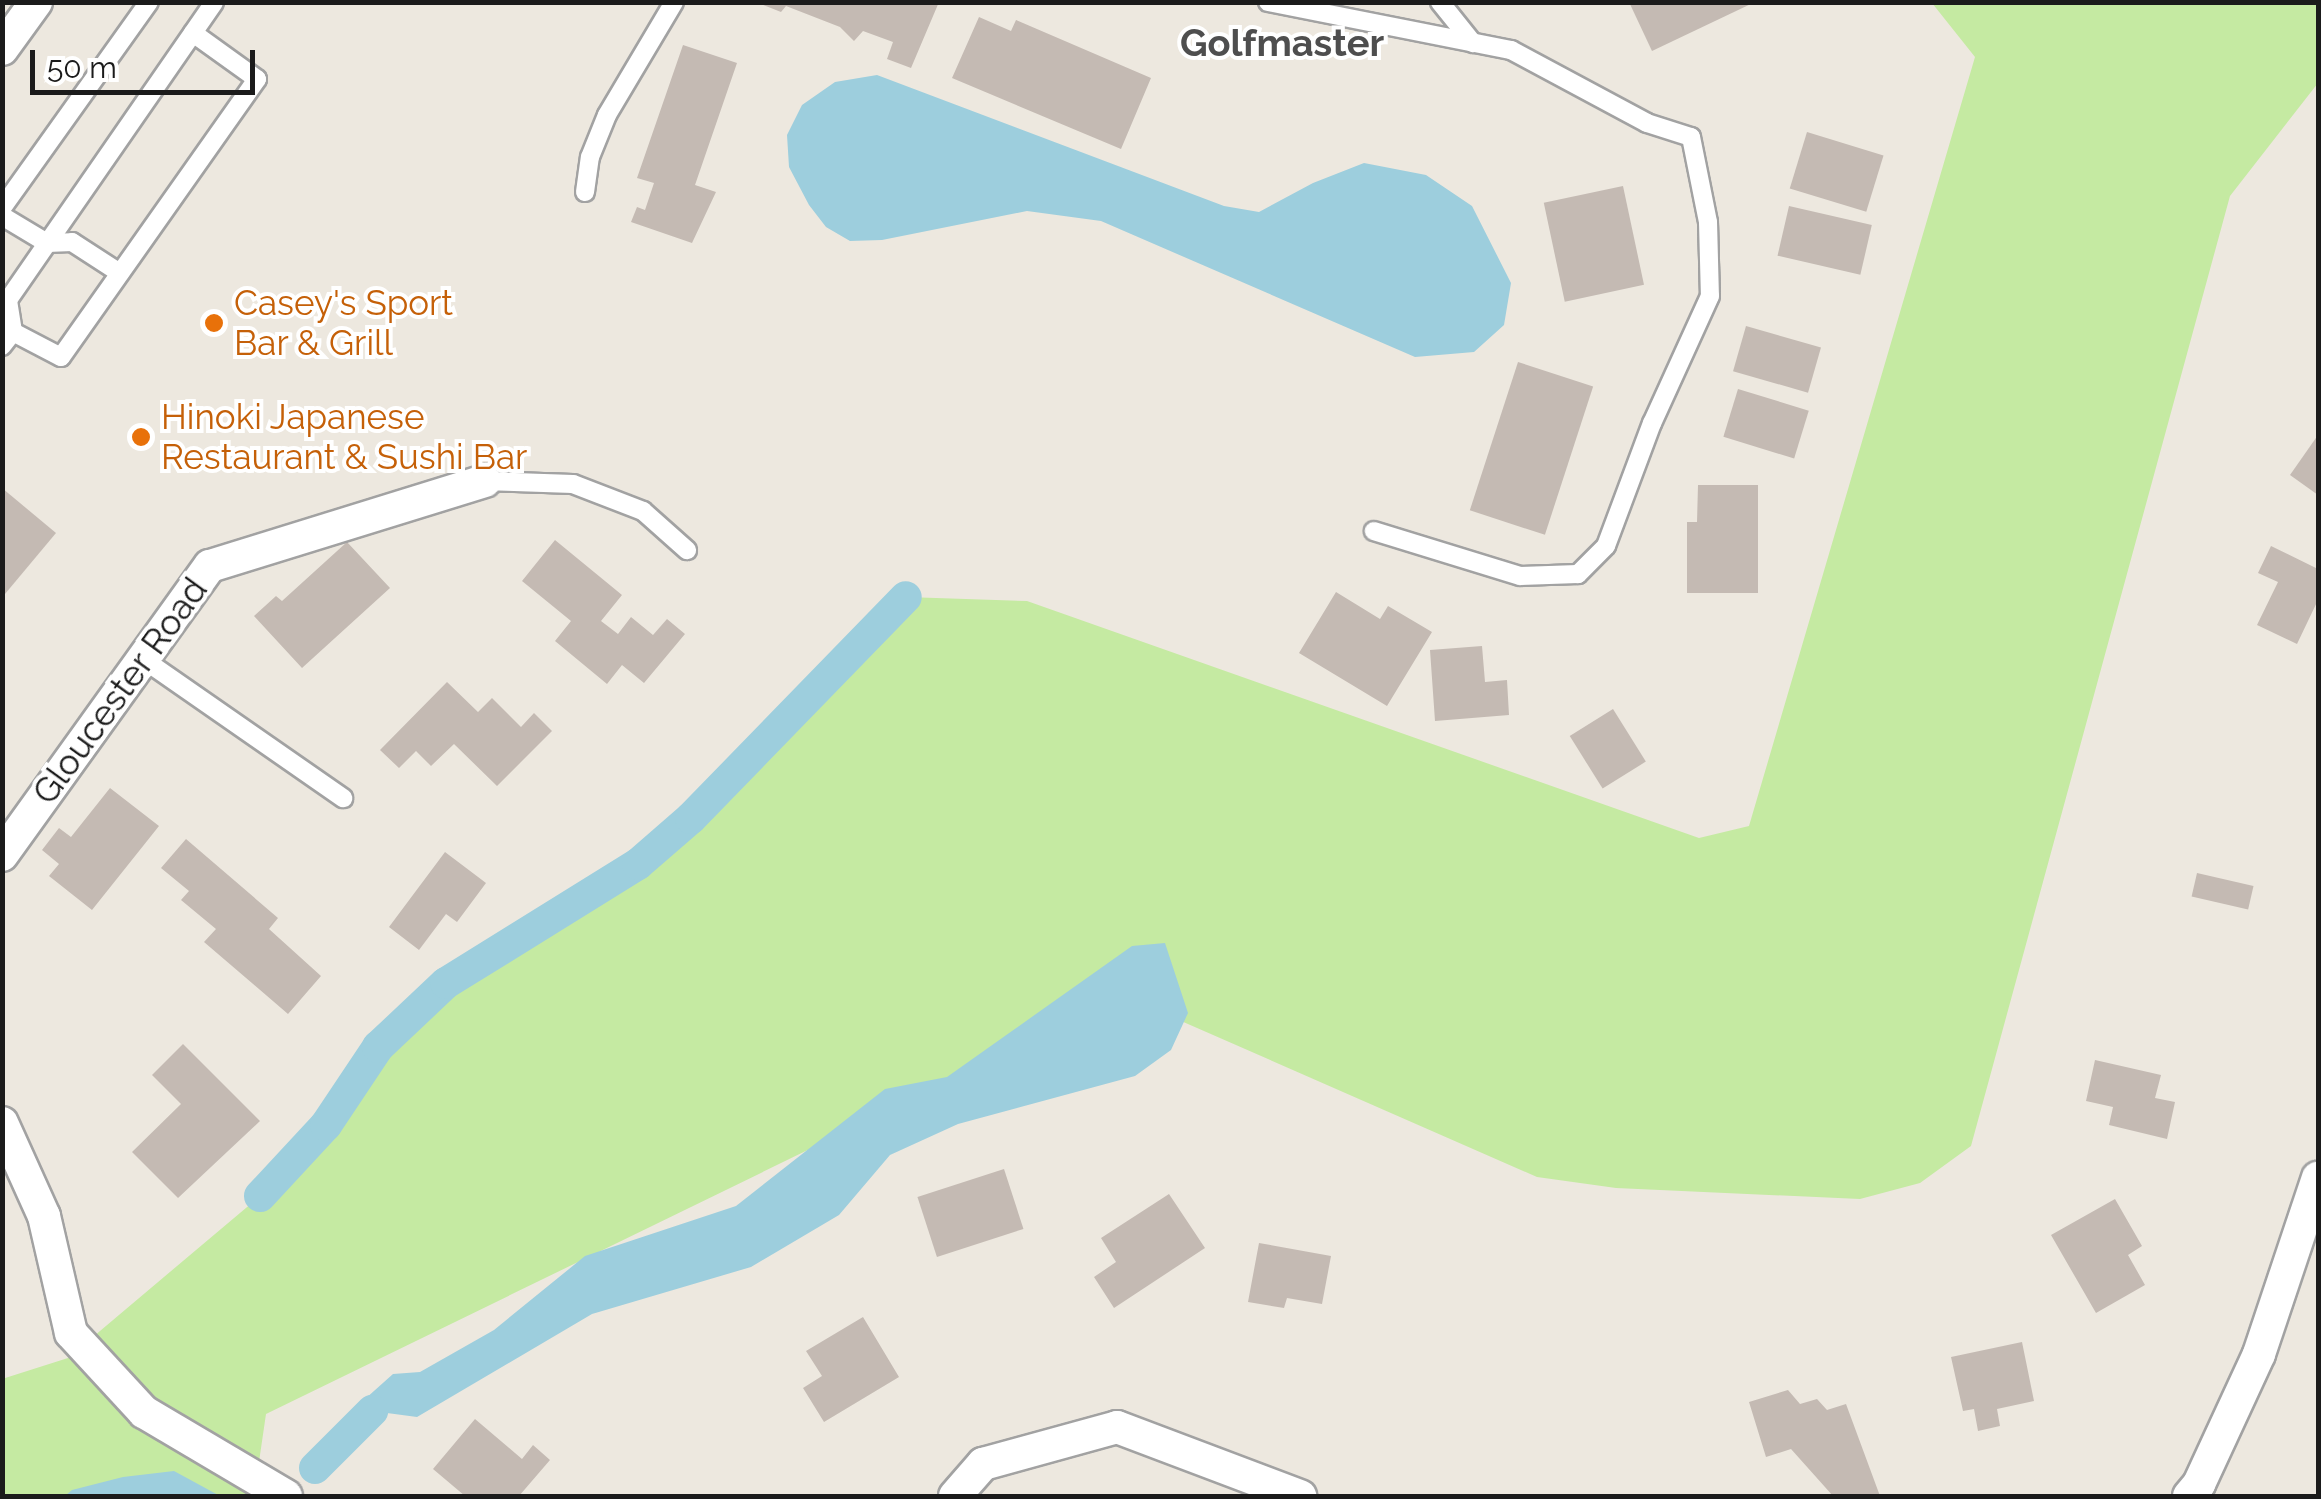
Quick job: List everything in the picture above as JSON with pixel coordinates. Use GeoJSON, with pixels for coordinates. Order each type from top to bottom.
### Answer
{"type":"FeatureCollection","features":[{"type":"Feature","properties":{"kind":"street"},"geometry":{"type":"LineString","coordinates":[[2,48],[36,2]]}},
{"type":"Feature","properties":{"kind":"street","name":"Gloucester Road"},"geometry":{"type":"LineString","coordinates":[[2,855],[210,566],[485,480]]}},
{"type":"Feature","properties":{"kind":"street"},"geometry":{"type":"LineString","coordinates":[[2,1123],[44,1216],[70,1332],[144,1412],[286,1496]]}},
{"type":"Feature","properties":{"kind":"street"},"geometry":{"type":"LineString","coordinates":[[2189,1496],[2199,1484],[2259,1354],[2318,1178]]}},
{"type":"Feature","properties":{"kind":"street"},"geometry":{"type":"LineString","coordinates":[[956,1496],[983,1464],[1117,1427],[1300,1496]]}},
{"type":"Feature","properties":{"kind":"lane"},"geometry":{"type":"LineString","coordinates":[[2,208],[149,2]]}},
{"type":"Feature","properties":{"kind":"lane"},"geometry":{"type":"LineString","coordinates":[[193,33],[257,79],[60,357],[8,339],[8,300],[214,2]]}},
{"type":"Feature","properties":{"kind":"lane"},"geometry":{"type":"LineString","coordinates":[[585,192],[590,157],[607,115],[674,2]]}},
{"type":"Feature","properties":{"kind":"lane"},"geometry":{"type":"LineString","coordinates":[[1268,2],[1510,50],[1646,123],[1691,137],[1708,222],[1710,296],[1652,423],[1606,546],[1578,574],[1520,576],[1374,531]]}},
{"type":"Feature","properties":{"kind":"lane"},"geometry":{"type":"LineString","coordinates":[[1440,2],[1473,43]]}},
{"type":"Feature","properties":{"kind":"lane"},"geometry":{"type":"LineString","coordinates":[[2,216],[47,243],[72,242],[120,272]]}},
{"type":"Feature","properties":{"kind":"lane"},"geometry":{"type":"LineString","coordinates":[[485,480],[573,484],[643,511],[686,550]]}},
{"type":"Feature","properties":{"kind":"lane"},"geometry":{"type":"LineString","coordinates":[[144,659],[344,798]]}},
{"type":"Feature","properties":{"kind":"green space"},"geometry":{"type":"Polygon","coordinates":[[[1932,3],[2318,3],[2318,83],[2230,196],[1971,1146],[1920,1183],[1860,1199],[1616,1188],[1537,1177],[1124,996],[266,1414],[254,1496],[3,1496],[2,1379],[68,1358],[260,1196],[326,1125],[378,1047],[446,983],[638,864],[691,818],[906,597],[1027,601],[1699,838],[1749,826],[1975,57],[1932,3]]]}},
{"type":"Feature","properties":{"kind":"water"},"geometry":{"type":"Polygon","coordinates":[[[877,75],[1224,206],[1259,212],[1313,183],[1364,163],[1426,175],[1472,206],[1511,283],[1504,325],[1474,352],[1415,357],[1101,221],[1027,211],[882,240],[850,241],[826,227],[809,205],[789,167],[787,135],[802,105],[835,82],[877,75]]]}},
{"type":"Feature","properties":{"kind":"water"},"geometry":{"type":"Polygon","coordinates":[[[1165,943],[1188,1013],[1171,1050],[1135,1076],[958,1124],[890,1155],[839,1215],[751,1267],[592,1314],[417,1417],[372,1411],[365,1399],[393,1374],[420,1372],[494,1330],[585,1256],[736,1206],[885,1089],[947,1077],[1132,946],[1165,943]]]}},
{"type":"Feature","properties":{"kind":"water"},"geometry":{"type":"Polygon","coordinates":[[[174,1471],[220,1496],[65,1496],[72,1490],[123,1477],[174,1471]]]}},
{"type":"Feature","properties":{"kind":"building"},"geometry":{"type":"Polygon","coordinates":[[[756,2],[939,2],[911,68],[887,59],[893,42],[863,31],[854,41],[840,27],[786,6],[781,12],[756,2]]]}},
{"type":"Feature","properties":{"kind":"building"},"geometry":{"type":"Polygon","coordinates":[[[1629,2],[1755,2],[1652,51],[1629,2]]]}},
{"type":"Feature","properties":{"kind":"building"},"geometry":{"type":"Polygon","coordinates":[[[979,17],[1011,31],[1016,20],[1151,78],[1121,149],[952,78],[979,17]]]}},
{"type":"Feature","properties":{"kind":"building"},"geometry":{"type":"Polygon","coordinates":[[[683,45],[737,63],[695,185],[716,192],[692,243],[631,222],[637,207],[645,210],[654,183],[637,178],[683,45]]]}},
{"type":"Feature","properties":{"kind":"building"},"geometry":{"type":"Polygon","coordinates":[[[1807,132],[1884,155],[1866,212],[1790,188],[1807,132]]]}},
{"type":"Feature","properties":{"kind":"building"},"geometry":{"type":"Polygon","coordinates":[[[1623,186],[1644,285],[1565,302],[1544,203],[1623,186]]]}},
{"type":"Feature","properties":{"kind":"building"},"geometry":{"type":"Polygon","coordinates":[[[1789,206],[1872,225],[1860,275],[1778,256],[1789,206]]]}},
{"type":"Feature","properties":{"kind":"building"},"geometry":{"type":"Polygon","coordinates":[[[1746,326],[1821,347],[1808,393],[1733,371],[1746,326]]]}},
{"type":"Feature","properties":{"kind":"building"},"geometry":{"type":"Polygon","coordinates":[[[1518,362],[1593,386],[1545,535],[1470,510],[1518,362]]]}},
{"type":"Feature","properties":{"kind":"building"},"geometry":{"type":"Polygon","coordinates":[[[1738,389],[1809,411],[1794,458],[1723,437],[1738,389]]]}},
{"type":"Feature","properties":{"kind":"building"},"geometry":{"type":"Polygon","coordinates":[[[2318,435],[2318,495],[2290,475],[2318,435]]]}},
{"type":"Feature","properties":{"kind":"building"},"geometry":{"type":"Polygon","coordinates":[[[1698,485],[1758,485],[1758,593],[1687,593],[1687,522],[1697,522],[1698,485]]]}},
{"type":"Feature","properties":{"kind":"building"},"geometry":{"type":"Polygon","coordinates":[[[2,488],[56,533],[5,594],[2,593],[2,488]]]}},
{"type":"Feature","properties":{"kind":"building"},"geometry":{"type":"Polygon","coordinates":[[[555,540],[622,595],[601,621],[618,634],[631,617],[653,635],[667,619],[685,634],[644,683],[622,665],[607,684],[555,641],[571,621],[522,581],[555,540]]]}},
{"type":"Feature","properties":{"kind":"building"},"geometry":{"type":"Polygon","coordinates":[[[347,542],[390,588],[302,668],[254,616],[276,596],[282,601],[347,542]]]}},
{"type":"Feature","properties":{"kind":"building"},"geometry":{"type":"Polygon","coordinates":[[[2271,546],[2318,569],[2318,600],[2297,644],[2257,625],[2278,582],[2258,573],[2271,546]]]}},
{"type":"Feature","properties":{"kind":"building"},"geometry":{"type":"Polygon","coordinates":[[[1336,592],[1380,619],[1388,606],[1432,632],[1387,706],[1299,653],[1336,592]]]}},
{"type":"Feature","properties":{"kind":"building"},"geometry":{"type":"Polygon","coordinates":[[[1482,646],[1485,682],[1507,680],[1509,715],[1435,721],[1430,650],[1482,646]]]}},
{"type":"Feature","properties":{"kind":"building"},"geometry":{"type":"Polygon","coordinates":[[[447,682],[478,712],[492,698],[521,727],[534,713],[552,731],[497,786],[454,744],[431,766],[416,751],[399,768],[380,750],[447,682]]]}},
{"type":"Feature","properties":{"kind":"building"},"geometry":{"type":"Polygon","coordinates":[[[1613,709],[1646,762],[1603,789],[1570,736],[1613,709]]]}},
{"type":"Feature","properties":{"kind":"building"},"geometry":{"type":"Polygon","coordinates":[[[110,788],[159,826],[92,910],[49,876],[59,864],[42,850],[59,828],[71,837],[110,788]]]}},
{"type":"Feature","properties":{"kind":"building"},"geometry":{"type":"Polygon","coordinates":[[[186,839],[278,918],[269,929],[321,976],[288,1014],[204,942],[216,929],[181,900],[189,891],[161,868],[186,839]]]}},
{"type":"Feature","properties":{"kind":"building"},"geometry":{"type":"Polygon","coordinates":[[[445,852],[486,883],[457,922],[446,914],[419,950],[389,927],[445,852]]]}},
{"type":"Feature","properties":{"kind":"building"},"geometry":{"type":"Polygon","coordinates":[[[2197,873],[2254,886],[2248,909],[2192,896],[2197,873]]]}},
{"type":"Feature","properties":{"kind":"building"},"geometry":{"type":"Polygon","coordinates":[[[183,1044],[260,1121],[178,1198],[132,1152],[181,1104],[152,1075],[183,1044]]]}},
{"type":"Feature","properties":{"kind":"building"},"geometry":{"type":"Polygon","coordinates":[[[2095,1060],[2161,1075],[2155,1098],[2175,1102],[2167,1139],[2109,1125],[2113,1107],[2086,1101],[2095,1060]]]}},
{"type":"Feature","properties":{"kind":"building"},"geometry":{"type":"Polygon","coordinates":[[[1004,1169],[1023,1229],[937,1257],[917,1197],[1004,1169]]]}},
{"type":"Feature","properties":{"kind":"building"},"geometry":{"type":"Polygon","coordinates":[[[1169,1194],[1205,1248],[1114,1308],[1094,1277],[1116,1262],[1101,1238],[1169,1194]]]}},
{"type":"Feature","properties":{"kind":"building"},"geometry":{"type":"Polygon","coordinates":[[[2115,1199],[2142,1246],[2128,1255],[2145,1285],[2096,1313],[2051,1235],[2115,1199]]]}},
{"type":"Feature","properties":{"kind":"building"},"geometry":{"type":"Polygon","coordinates":[[[1259,1243],[1331,1256],[1322,1304],[1287,1298],[1284,1308],[1248,1302],[1259,1243]]]}},
{"type":"Feature","properties":{"kind":"building"},"geometry":{"type":"Polygon","coordinates":[[[863,1317],[899,1377],[824,1422],[803,1388],[822,1376],[806,1351],[863,1317]]]}},
{"type":"Feature","properties":{"kind":"building"},"geometry":{"type":"Polygon","coordinates":[[[2022,1342],[2034,1401],[1997,1409],[2000,1426],[1978,1431],[1974,1409],[1963,1411],[1951,1357],[2022,1342]]]}},
{"type":"Feature","properties":{"kind":"building"},"geometry":{"type":"Polygon","coordinates":[[[1788,1390],[1800,1404],[1817,1399],[1827,1410],[1846,1404],[1880,1496],[1833,1496],[1791,1449],[1766,1457],[1749,1402],[1788,1390]]]}},
{"type":"Feature","properties":{"kind":"building"},"geometry":{"type":"Polygon","coordinates":[[[475,1419],[522,1459],[533,1445],[550,1460],[519,1496],[465,1496],[433,1469],[475,1419]]]}},
{"type":"Feature","properties":{"kind":"waterway"},"geometry":{"type":"LineString","coordinates":[[260,1196],[326,1125],[378,1047],[446,983],[638,864],[691,818],[906,597]]}},
{"type":"Feature","properties":{"kind":"waterway"},"geometry":{"type":"LineString","coordinates":[[315,1468],[372,1411]]}},
{"type":"Feature","properties":{"kind":"place","name":"Casey's Sport Bar & Grill"},"geometry":{"type":"Point","coordinates":[214,323]}},
{"type":"Feature","properties":{"kind":"place","name":"Hinoki Japanese Restaurant & Sushi Bar"},"geometry":{"type":"Point","coordinates":[141,437]}},
{"type":"Feature","properties":{"kind":"district","name":"Golfmaster"},"geometry":{"type":"Point","coordinates":[1282,43]}}]}
